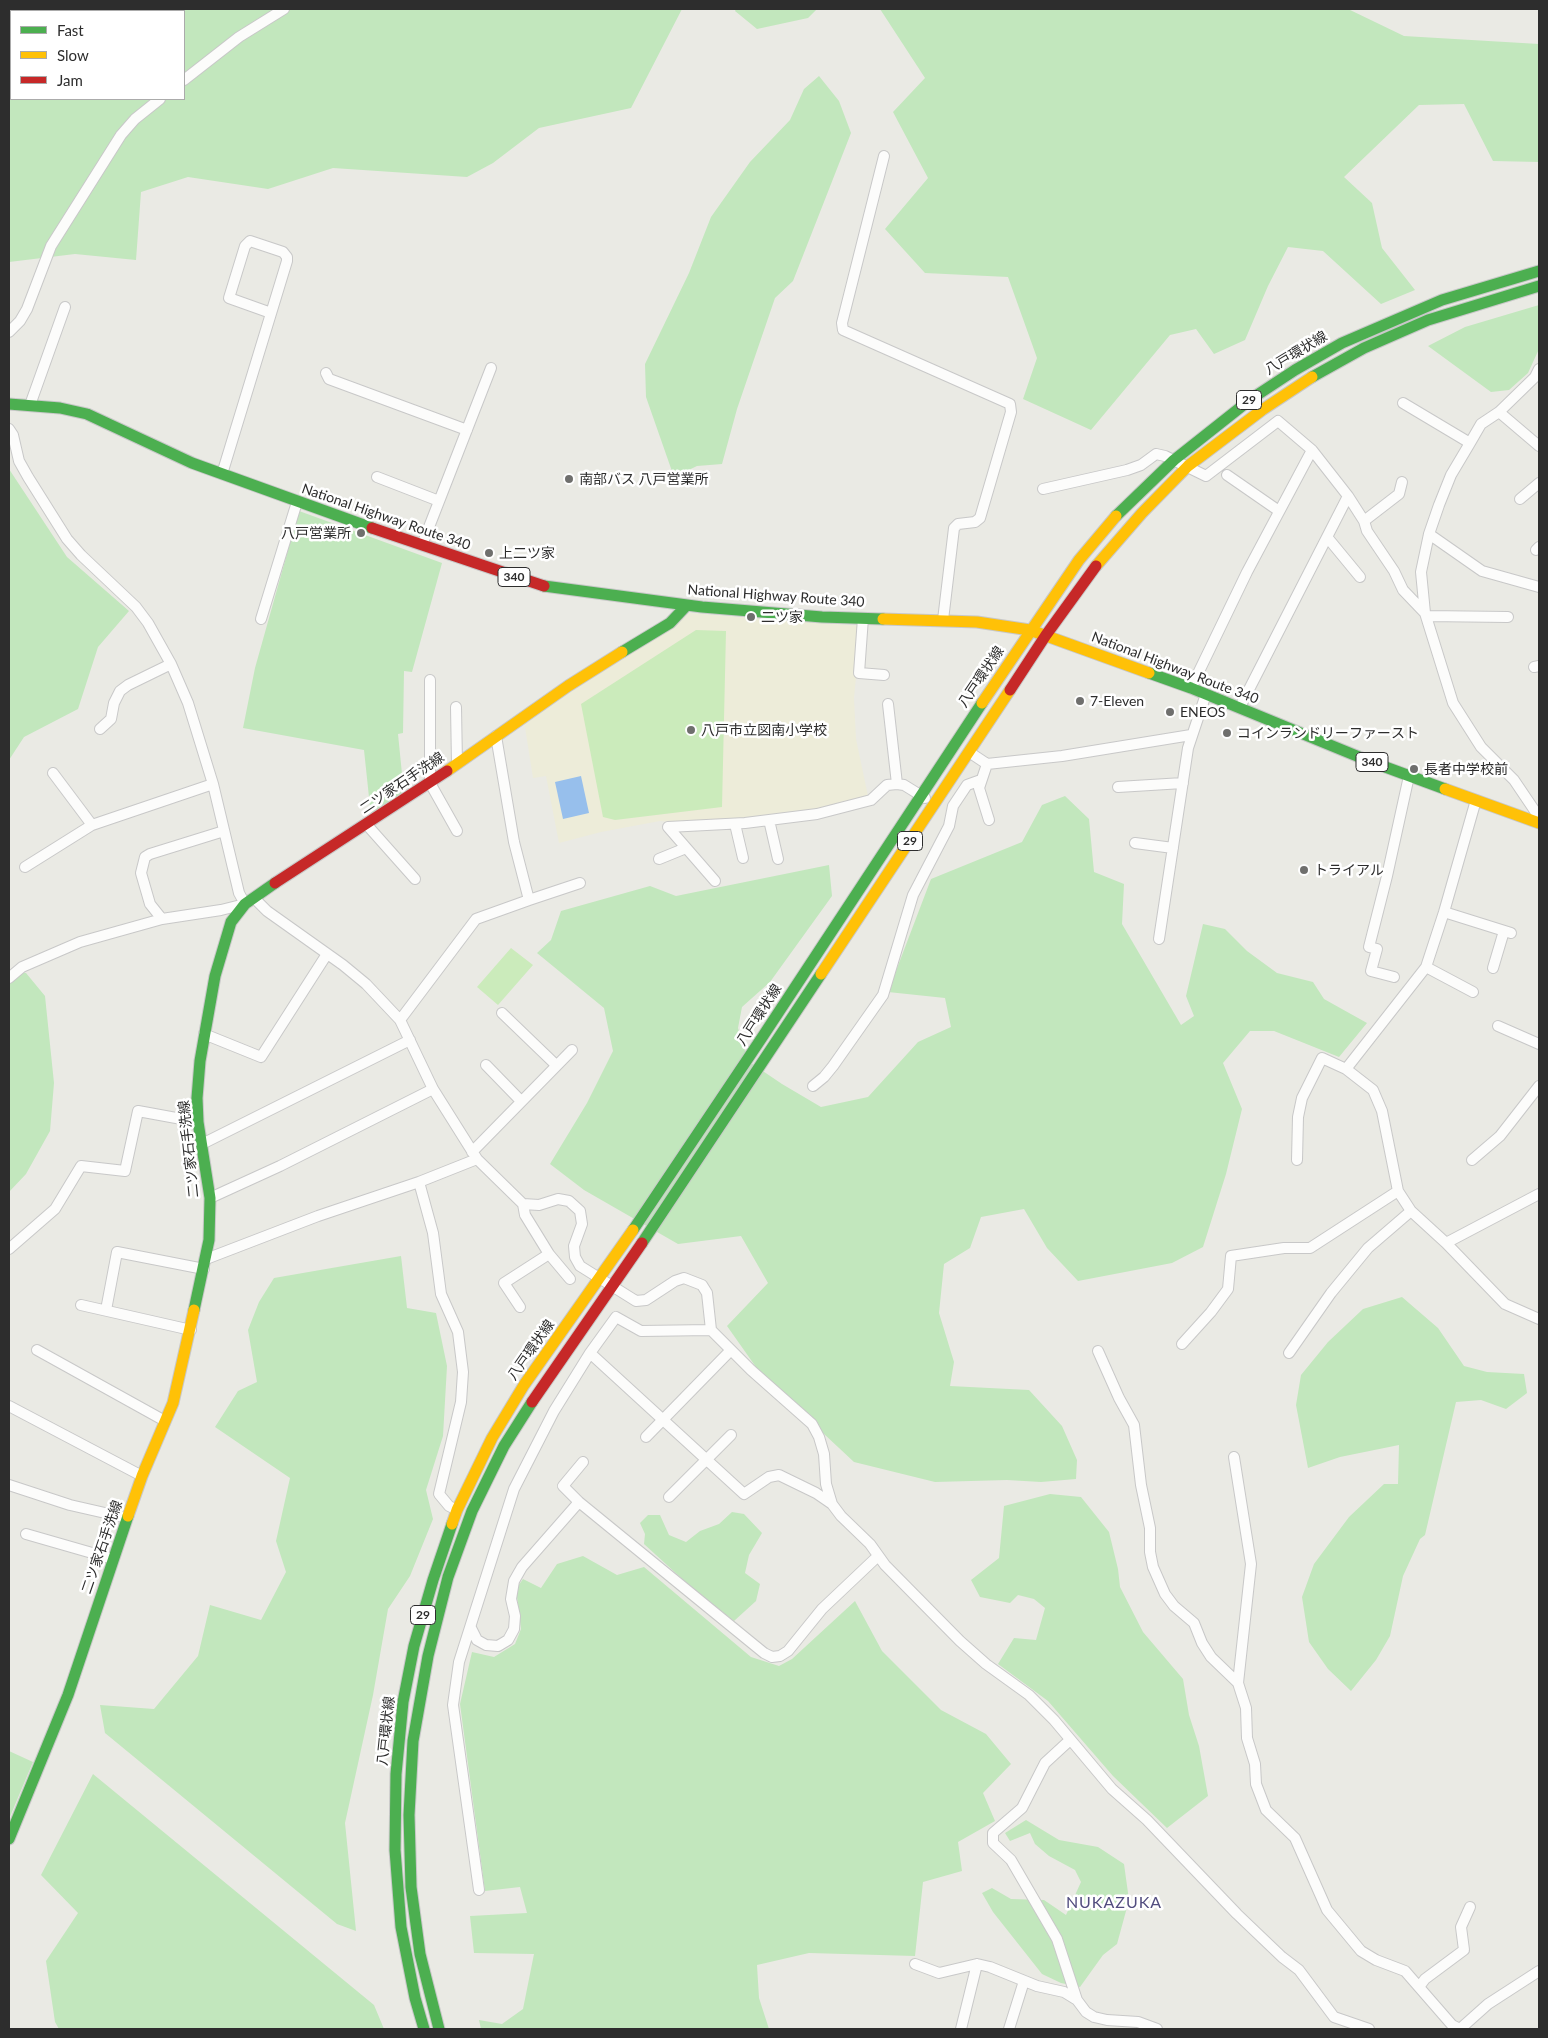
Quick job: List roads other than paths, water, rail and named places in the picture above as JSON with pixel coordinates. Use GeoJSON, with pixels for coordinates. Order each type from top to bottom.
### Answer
{"type":"FeatureCollection","features":[{"type":"Feature","properties":{"kind":"main road","name":"八戸環状線"},"geometry":{"type":"LineString","coordinates":[[424,2029],[415,1998],[401,1927],[395,1850],[396,1774],[403,1702],[414,1646],[433,1580],[457,1510],[492,1438],[524,1385],[599,1280],[761,1039],[1030,630],[1079,560],[1121,511],[1174,460],[1251,399],[1294,370],[1342,343],[1442,300],[1539,271]]}},
{"type":"Feature","properties":{"kind":"main road","name":"八戸環状線"},"geometry":{"type":"LineString","coordinates":[[439,2029],[420,1954],[411,1886],[410,1815],[413,1742],[428,1656],[448,1577],[472,1511],[504,1446],[537,1393],[634,1256],[1046,635],[1096,567],[1142,513],[1188,466],[1262,410],[1314,376],[1364,348],[1428,320],[1539,286]]}},
{"type":"Feature","properties":{"kind":"main road","name":"National Highway Route 340"},"geometry":{"type":"LineString","coordinates":[[9,404],[60,408],[87,414],[192,463],[297,502],[553,589],[687,606],[822,617],[978,622],[1030,630],[1206,694],[1409,776],[1539,823]]}},
{"type":"Feature","properties":{"kind":"main road","name":"二ツ家石手洗線"},"geometry":{"type":"LineString","coordinates":[[9,1839],[68,1695],[127,1518],[182,1374],[209,1240],[210,1198],[198,1122],[198,1089],[204,1034],[215,976],[231,922],[249,901],[430,783],[568,686],[670,623],[687,606]]}},
{"type":"Feature","properties":{"kind":"street"},"geometry":{"type":"LineString","coordinates":[[185,79],[239,37],[284,9]]}},
{"type":"Feature","properties":{"kind":"street"},"geometry":{"type":"LineString","coordinates":[[9,332],[20,321],[27,310],[51,246],[121,135],[159,100]]}},
{"type":"Feature","properties":{"kind":"street"},"geometry":{"type":"LineString","coordinates":[[884,156],[842,323],[843,330],[850,335],[1010,404],[1011,412],[980,518],[976,522],[958,524],[954,528],[943,620]]}},
{"type":"Feature","properties":{"kind":"street"},"geometry":{"type":"LineString","coordinates":[[222,474],[271,313],[287,257],[283,252],[250,241],[245,246],[229,298],[271,313]]}},
{"type":"Feature","properties":{"kind":"street"},"geometry":{"type":"LineString","coordinates":[[30,405],[65,307]]}},
{"type":"Feature","properties":{"kind":"street"},"geometry":{"type":"LineString","coordinates":[[422,545],[491,368]]}},
{"type":"Feature","properties":{"kind":"street"},"geometry":{"type":"LineString","coordinates":[[1539,369],[1535,378],[1499,412],[1481,424],[1451,475],[1429,534],[1421,572],[1426,614],[1453,703],[1481,747],[1514,780],[1539,817]]}},
{"type":"Feature","properties":{"kind":"street"},"geometry":{"type":"LineString","coordinates":[[326,374],[329,379],[467,430]]}},
{"type":"Feature","properties":{"kind":"street"},"geometry":{"type":"LineString","coordinates":[[1403,402],[1470,443]]}},
{"type":"Feature","properties":{"kind":"street"},"geometry":{"type":"LineString","coordinates":[[1499,412],[1539,446]]}},
{"type":"Feature","properties":{"kind":"street"},"geometry":{"type":"LineString","coordinates":[[1043,489],[1127,470],[1141,465],[1156,454],[1188,466],[1206,476],[1278,421],[1312,450],[1348,496],[1364,521],[1367,531],[1394,571],[1403,590],[1426,614],[1508,617]]}},
{"type":"Feature","properties":{"kind":"street"},"geometry":{"type":"LineString","coordinates":[[9,429],[13,436],[19,461],[67,539],[81,555],[136,607],[148,623],[184,690],[213,784],[239,893],[249,901],[268,911],[366,984],[400,1020],[433,1089],[474,1155],[523,1204],[525,1215],[548,1254],[570,1279]]}},
{"type":"Feature","properties":{"kind":"street"},"geometry":{"type":"LineString","coordinates":[[1190,688],[1279,511],[1312,450]]}},
{"type":"Feature","properties":{"kind":"street"},"geometry":{"type":"LineString","coordinates":[[1227,475],[1279,511]]}},
{"type":"Feature","properties":{"kind":"street"},"geometry":{"type":"LineString","coordinates":[[377,477],[439,501]]}},
{"type":"Feature","properties":{"kind":"street"},"geometry":{"type":"LineString","coordinates":[[1364,521],[1399,494],[1402,482]]}},
{"type":"Feature","properties":{"kind":"street"},"geometry":{"type":"LineString","coordinates":[[1520,499],[1539,483]]}},
{"type":"Feature","properties":{"kind":"street"},"geometry":{"type":"LineString","coordinates":[[1240,707],[1348,496]]}},
{"type":"Feature","properties":{"kind":"street"},"geometry":{"type":"LineString","coordinates":[[261,620],[297,502]]}},
{"type":"Feature","properties":{"kind":"street"},"geometry":{"type":"LineString","coordinates":[[1429,534],[1482,571],[1539,587]]}},
{"type":"Feature","properties":{"kind":"street"},"geometry":{"type":"LineString","coordinates":[[1327,537],[1360,577]]}},
{"type":"Feature","properties":{"kind":"street"},"geometry":{"type":"LineString","coordinates":[[863,618],[859,673],[884,675]]}},
{"type":"Feature","properties":{"kind":"street"},"geometry":{"type":"LineString","coordinates":[[100,729],[111,719],[114,703],[120,691],[128,685],[171,664]]}},
{"type":"Feature","properties":{"kind":"street"},"geometry":{"type":"LineString","coordinates":[[430,680],[430,783],[457,831]]}},
{"type":"Feature","properties":{"kind":"street"},"geometry":{"type":"LineString","coordinates":[[1159,939],[1191,735],[1206,694]]}},
{"type":"Feature","properties":{"kind":"street"},"geometry":{"type":"LineString","coordinates":[[888,704],[897,784]]}},
{"type":"Feature","properties":{"kind":"street"},"geometry":{"type":"LineString","coordinates":[[456,707],[457,764]]}},
{"type":"Feature","properties":{"kind":"street"},"geometry":{"type":"LineString","coordinates":[[969,752],[987,764],[1062,756],[1191,735]]}},
{"type":"Feature","properties":{"kind":"street"},"geometry":{"type":"LineString","coordinates":[[496,736],[514,842],[529,900]]}},
{"type":"Feature","properties":{"kind":"street"},"geometry":{"type":"LineString","coordinates":[[987,764],[979,792],[989,820]]}},
{"type":"Feature","properties":{"kind":"street"},"geometry":{"type":"LineString","coordinates":[[53,773],[92,825]]}},
{"type":"Feature","properties":{"kind":"street"},"geometry":{"type":"LineString","coordinates":[[1394,976],[1371,971],[1377,949],[1369,947],[1409,776]]}},
{"type":"Feature","properties":{"kind":"street"},"geometry":{"type":"LineString","coordinates":[[813,1086],[833,1066],[883,995],[913,895],[949,826],[953,806],[967,786],[981,780]]}},
{"type":"Feature","properties":{"kind":"street"},"geometry":{"type":"LineString","coordinates":[[1118,787],[1183,783]]}},
{"type":"Feature","properties":{"kind":"street"},"geometry":{"type":"LineString","coordinates":[[25,867],[92,825],[213,784]]}},
{"type":"Feature","properties":{"kind":"street"},"geometry":{"type":"LineString","coordinates":[[715,881],[668,827],[735,824],[817,814],[871,800],[887,785],[897,784],[904,785],[934,804]]}},
{"type":"Feature","properties":{"kind":"street"},"geometry":{"type":"LineString","coordinates":[[1346,1069],[1426,967],[1476,800]]}},
{"type":"Feature","properties":{"kind":"street"},"geometry":{"type":"LineString","coordinates":[[769,820],[778,859]]}},
{"type":"Feature","properties":{"kind":"street"},"geometry":{"type":"LineString","coordinates":[[735,824],[744,858]]}},
{"type":"Feature","properties":{"kind":"street"},"geometry":{"type":"LineString","coordinates":[[367,825],[415,878]]}},
{"type":"Feature","properties":{"kind":"street"},"geometry":{"type":"LineString","coordinates":[[162,919],[150,904],[141,873],[145,857],[224,831]]}},
{"type":"Feature","properties":{"kind":"street"},"geometry":{"type":"LineString","coordinates":[[1135,843],[1173,848]]}},
{"type":"Feature","properties":{"kind":"street"},"geometry":{"type":"LineString","coordinates":[[659,859],[686,848]]}},
{"type":"Feature","properties":{"kind":"street"},"geometry":{"type":"LineString","coordinates":[[400,1020],[476,919],[580,883]]}},
{"type":"Feature","properties":{"kind":"street"},"geometry":{"type":"LineString","coordinates":[[9,978],[22,966],[80,942],[162,919],[221,910],[249,901]]}},
{"type":"Feature","properties":{"kind":"street"},"geometry":{"type":"LineString","coordinates":[[1444,912],[1507,932],[1493,968]]}},
{"type":"Feature","properties":{"kind":"street"},"geometry":{"type":"LineString","coordinates":[[204,1034],[260,1057],[327,954]]}},
{"type":"Feature","properties":{"kind":"street"},"geometry":{"type":"LineString","coordinates":[[1426,967],[1473,992]]}},
{"type":"Feature","properties":{"kind":"street"},"geometry":{"type":"LineString","coordinates":[[502,1013],[556,1065]]}},
{"type":"Feature","properties":{"kind":"street"},"geometry":{"type":"LineString","coordinates":[[1498,1026],[1539,1044]]}},
{"type":"Feature","properties":{"kind":"street"},"geometry":{"type":"LineString","coordinates":[[202,1144],[410,1040]]}},
{"type":"Feature","properties":{"kind":"street"},"geometry":{"type":"LineString","coordinates":[[106,1310],[118,1252],[205,1264],[318,1216],[419,1182],[474,1155],[521,1101],[572,1050]]}},
{"type":"Feature","properties":{"kind":"street"},"geometry":{"type":"LineString","coordinates":[[1297,1160],[1298,1117],[1302,1098],[1322,1058],[1346,1069],[1373,1090],[1382,1111],[1398,1191],[1412,1211],[1505,1304],[1539,1318]]}},
{"type":"Feature","properties":{"kind":"street"},"geometry":{"type":"LineString","coordinates":[[486,1065],[521,1101]]}},
{"type":"Feature","properties":{"kind":"street"},"geometry":{"type":"LineString","coordinates":[[1472,1160],[1500,1136],[1539,1086]]}},
{"type":"Feature","properties":{"kind":"street"},"geometry":{"type":"LineString","coordinates":[[210,1198],[280,1166],[433,1089]]}},
{"type":"Feature","properties":{"kind":"street"},"geometry":{"type":"LineString","coordinates":[[9,1249],[55,1209],[81,1166],[125,1171],[138,1111],[198,1122]]}},
{"type":"Feature","properties":{"kind":"street"},"geometry":{"type":"LineString","coordinates":[[419,1182],[433,1233],[441,1294],[458,1332],[463,1372],[461,1402],[439,1494],[449,1506],[457,1510]]}},
{"type":"Feature","properties":{"kind":"street"},"geometry":{"type":"LineString","coordinates":[[1182,1344],[1211,1312],[1228,1289],[1231,1256],[1284,1248],[1310,1248],[1398,1191]]}},
{"type":"Feature","properties":{"kind":"street"},"geometry":{"type":"LineString","coordinates":[[1446,1243],[1539,1194]]}},
{"type":"Feature","properties":{"kind":"street"},"geometry":{"type":"LineString","coordinates":[[523,1204],[539,1205],[558,1199],[569,1201],[580,1211],[582,1224],[574,1246],[575,1257],[580,1266],[599,1280],[636,1301],[646,1300],[676,1280],[684,1278],[694,1280],[702,1285],[707,1293],[711,1330],[751,1370],[812,1424],[819,1437],[824,1454],[826,1484],[832,1504]]}},
{"type":"Feature","properties":{"kind":"street"},"geometry":{"type":"LineString","coordinates":[[1289,1353],[1331,1293],[1368,1248],[1412,1211]]}},
{"type":"Feature","properties":{"kind":"street"},"geometry":{"type":"LineString","coordinates":[[520,1307],[504,1283],[548,1254]]}},
{"type":"Feature","properties":{"kind":"street"},"geometry":{"type":"LineString","coordinates":[[81,1305],[192,1330]]}},
{"type":"Feature","properties":{"kind":"street"},"geometry":{"type":"LineString","coordinates":[[479,1890],[453,1705],[459,1662],[514,1489],[554,1412],[590,1353],[616,1317],[641,1331],[711,1330]]}},
{"type":"Feature","properties":{"kind":"street"},"geometry":{"type":"LineString","coordinates":[[37,1350],[165,1421]]}},
{"type":"Feature","properties":{"kind":"street"},"geometry":{"type":"LineString","coordinates":[[646,1437],[731,1350]]}},
{"type":"Feature","properties":{"kind":"street"},"geometry":{"type":"LineString","coordinates":[[1098,1351],[1119,1398],[1134,1425],[1141,1485],[1150,1528],[1150,1552],[1153,1566],[1165,1594],[1174,1606],[1194,1623],[1202,1643],[1211,1657],[1238,1682]]}},
{"type":"Feature","properties":{"kind":"street"},"geometry":{"type":"LineString","coordinates":[[590,1353],[744,1494],[769,1477],[779,1475],[816,1493],[832,1504],[841,1516],[870,1544],[885,1566],[960,1641],[986,1664],[1029,1695],[1112,1789],[1147,1820],[1237,1914],[1282,1957],[1299,1970],[1334,2016],[1369,2029]]}},
{"type":"Feature","properties":{"kind":"street"},"geometry":{"type":"LineString","coordinates":[[9,1406],[142,1476]]}},
{"type":"Feature","properties":{"kind":"street"},"geometry":{"type":"LineString","coordinates":[[669,1497],[731,1435]]}},
{"type":"Feature","properties":{"kind":"street"},"geometry":{"type":"LineString","coordinates":[[1234,1457],[1251,1564],[1238,1682],[1246,1708],[1247,1738],[1256,1764],[1256,1784],[1266,1810],[1295,1838],[1327,1910],[1357,1946],[1376,1960],[1405,1971],[1454,2028],[1539,1971]]}},
{"type":"Feature","properties":{"kind":"street"},"geometry":{"type":"LineString","coordinates":[[582,1462],[563,1486],[579,1502],[764,1653],[772,1657],[780,1656],[788,1651],[822,1609],[878,1556]]}},
{"type":"Feature","properties":{"kind":"street"},"geometry":{"type":"LineString","coordinates":[[9,1485],[70,1505],[127,1518]]}},
{"type":"Feature","properties":{"kind":"street"},"geometry":{"type":"LineString","coordinates":[[470,1628],[477,1640],[486,1645],[498,1646],[508,1640],[514,1629],[515,1616],[511,1598],[514,1581],[522,1567],[579,1502]]}},
{"type":"Feature","properties":{"kind":"street"},"geometry":{"type":"LineString","coordinates":[[26,1534],[114,1559]]}},
{"type":"Feature","properties":{"kind":"street"},"geometry":{"type":"LineString","coordinates":[[1070,1740],[1045,1763],[1022,1808],[993,1833],[993,1844],[1011,1860],[1057,1939],[1076,2000]]}},
{"type":"Feature","properties":{"kind":"street"},"geometry":{"type":"LineString","coordinates":[[1419,1987],[1425,1979],[1464,1950],[1461,1927],[1470,1908]]}},
{"type":"Feature","properties":{"kind":"street"},"geometry":{"type":"LineString","coordinates":[[915,1964],[939,1973],[977,1964],[990,1967],[1024,1981],[1064,1992],[1076,2000],[1086,2012],[1094,2017],[1106,2020],[1138,2022],[1155,2029]]}},
{"type":"Feature","properties":{"kind":"street"},"geometry":{"type":"LineString","coordinates":[[961,2029],[977,1964]]}},
{"type":"Feature","properties":{"kind":"street"},"geometry":{"type":"LineString","coordinates":[[1009,2029],[1024,1981]]}},
{"type":"Feature","properties":{"kind":"water"},"geometry":{"type":"Polygon","coordinates":[[[581,776],[589,813],[563,819],[555,782],[581,776]]]}},
{"type":"Feature","properties":{"kind":"place","name":"南部バス 八戸営業所"},"geometry":{"type":"Point","coordinates":[569,479]}},
{"type":"Feature","properties":{"kind":"place","name":"八戸営業所"},"geometry":{"type":"Point","coordinates":[361,533]}},
{"type":"Feature","properties":{"kind":"place","name":"上二ツ家"},"geometry":{"type":"Point","coordinates":[489,553]}},
{"type":"Feature","properties":{"kind":"place","name":"二ツ家"},"geometry":{"type":"Point","coordinates":[751,617]}},
{"type":"Feature","properties":{"kind":"place","name":"7-Eleven"},"geometry":{"type":"Point","coordinates":[1080,701]}},
{"type":"Feature","properties":{"kind":"place","name":"ENEOS"},"geometry":{"type":"Point","coordinates":[1170,712]}},
{"type":"Feature","properties":{"kind":"place","name":"八戸市立図南小学校"},"geometry":{"type":"Point","coordinates":[691,730]}},
{"type":"Feature","properties":{"kind":"place","name":"コインランドリーファースト"},"geometry":{"type":"Point","coordinates":[1227,733]}},
{"type":"Feature","properties":{"kind":"place","name":"長者中学校前"},"geometry":{"type":"Point","coordinates":[1414,769]}},
{"type":"Feature","properties":{"kind":"place","name":"トライアル"},"geometry":{"type":"Point","coordinates":[1304,870]}},
{"type":"Feature","properties":{"kind":"district","name":"NUKAZUKA"},"geometry":{"type":"Point","coordinates":[1114,1903]}}]}
